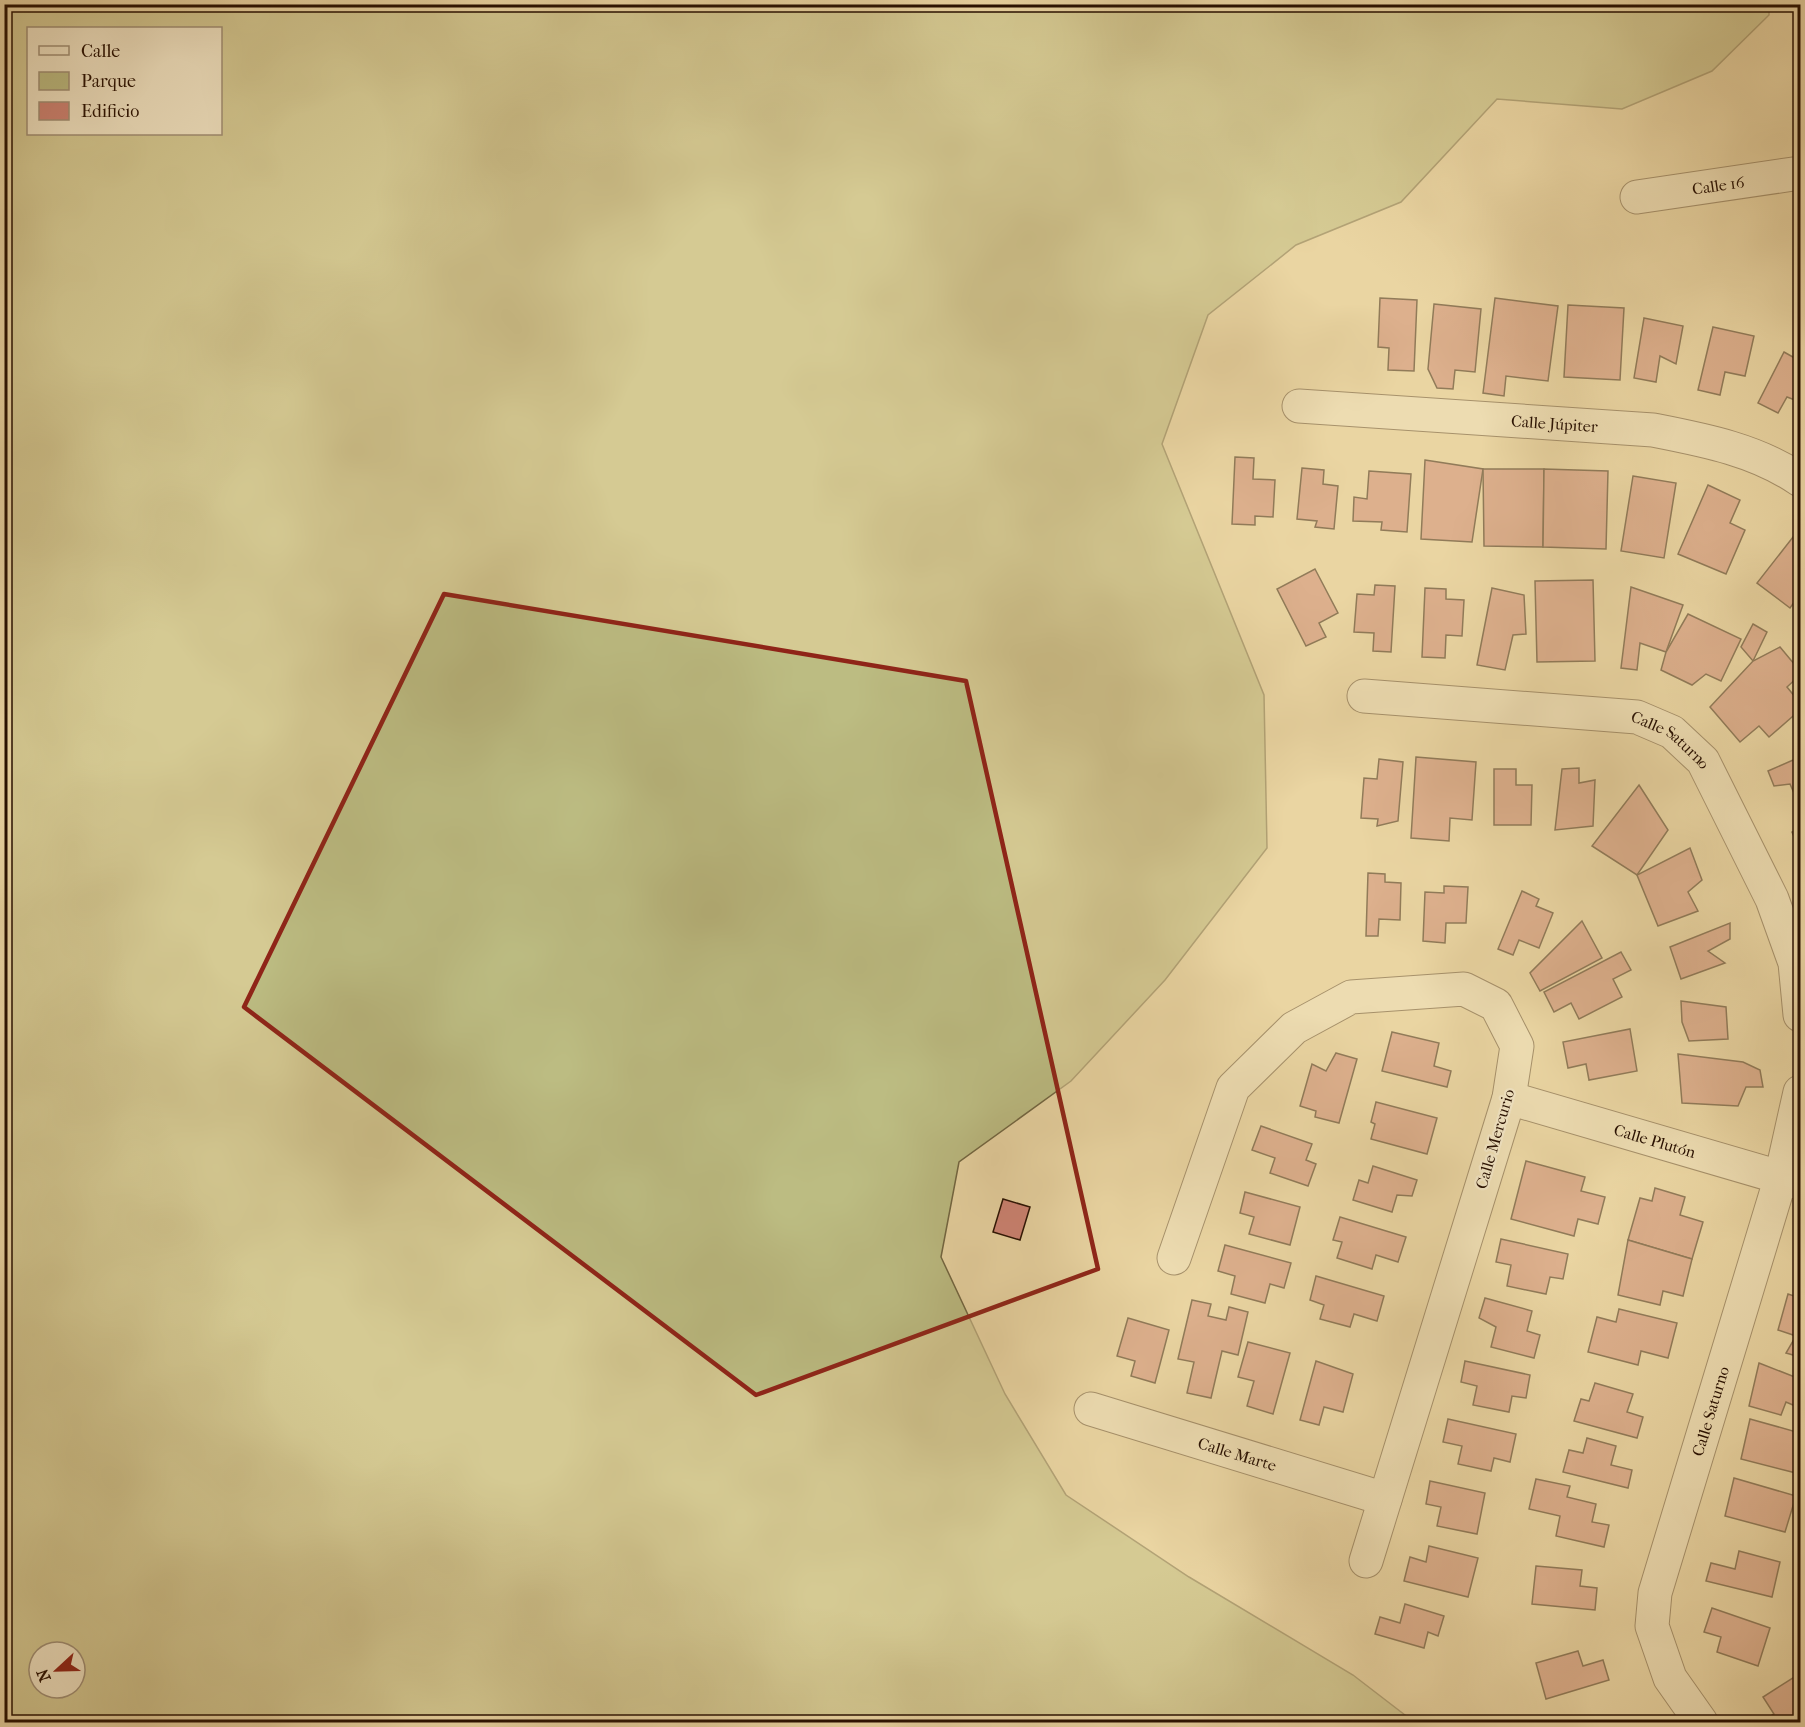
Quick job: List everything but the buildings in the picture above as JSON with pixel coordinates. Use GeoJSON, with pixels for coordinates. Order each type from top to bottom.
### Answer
{"type":"FeatureCollection","features":[{"type":"Feature","properties":{"kind":"street","name":"Calle 16"},"geometry":{"type":"LineString","coordinates":[[1637,197],[1800,173]]}},
{"type":"Feature","properties":{"kind":"street","name":"Calle Júpiter"},"geometry":{"type":"LineString","coordinates":[[1299,406],[1653,430],[1707,440],[1779,465],[1800,480]]}},
{"type":"Feature","properties":{"kind":"street","name":"Calle Saturno"},"geometry":{"type":"LineString","coordinates":[[1364,696],[1637,717],[1672,732],[1703,761],[1772,899],[1795,963],[1800,1015]]}},
{"type":"Feature","properties":{"kind":"street","name":"Calle Mercurio"},"geometry":{"type":"LineString","coordinates":[[1174,1258],[1233,1088],[1294,1028],[1351,998],[1464,989],[1496,1005],[1517,1046],[1509,1098],[1366,1560]]}},
{"type":"Feature","properties":{"kind":"street","name":"Calle Saturno"},"geometry":{"type":"LineString","coordinates":[[1701,1722],[1670,1678],[1652,1626],[1655,1593],[1791,1180],[1800,1092]]}},
{"type":"Feature","properties":{"kind":"street","name":"Calle Plutón"},"geometry":{"type":"LineString","coordinates":[[1509,1098],[1791,1180]]}},
{"type":"Feature","properties":{"kind":"street","name":"Calle Marte"},"geometry":{"type":"LineString","coordinates":[[1091,1409],[1384,1499]]}},
{"type":"Feature","properties":{"kind":"highlighted area"},"geometry":{"type":"Polygon","coordinates":[[[444,594],[966,681],[1098,1269],[756,1395],[244,1007],[444,594]]]}},
{"type":"Feature","properties":{"kind":"green space"},"geometry":{"type":"Polygon","coordinates":[[[5,4],[1769,5],[1769,15],[1712,71],[1622,109],[1497,99],[1401,202],[1296,245],[1208,315],[1162,444],[1264,695],[1267,848],[1165,980],[1071,1081],[959,1162],[941,1257],[1005,1394],[1066,1495],[1189,1577],[1353,1675],[1414,1722],[5,1722],[5,4]]]}}]}
